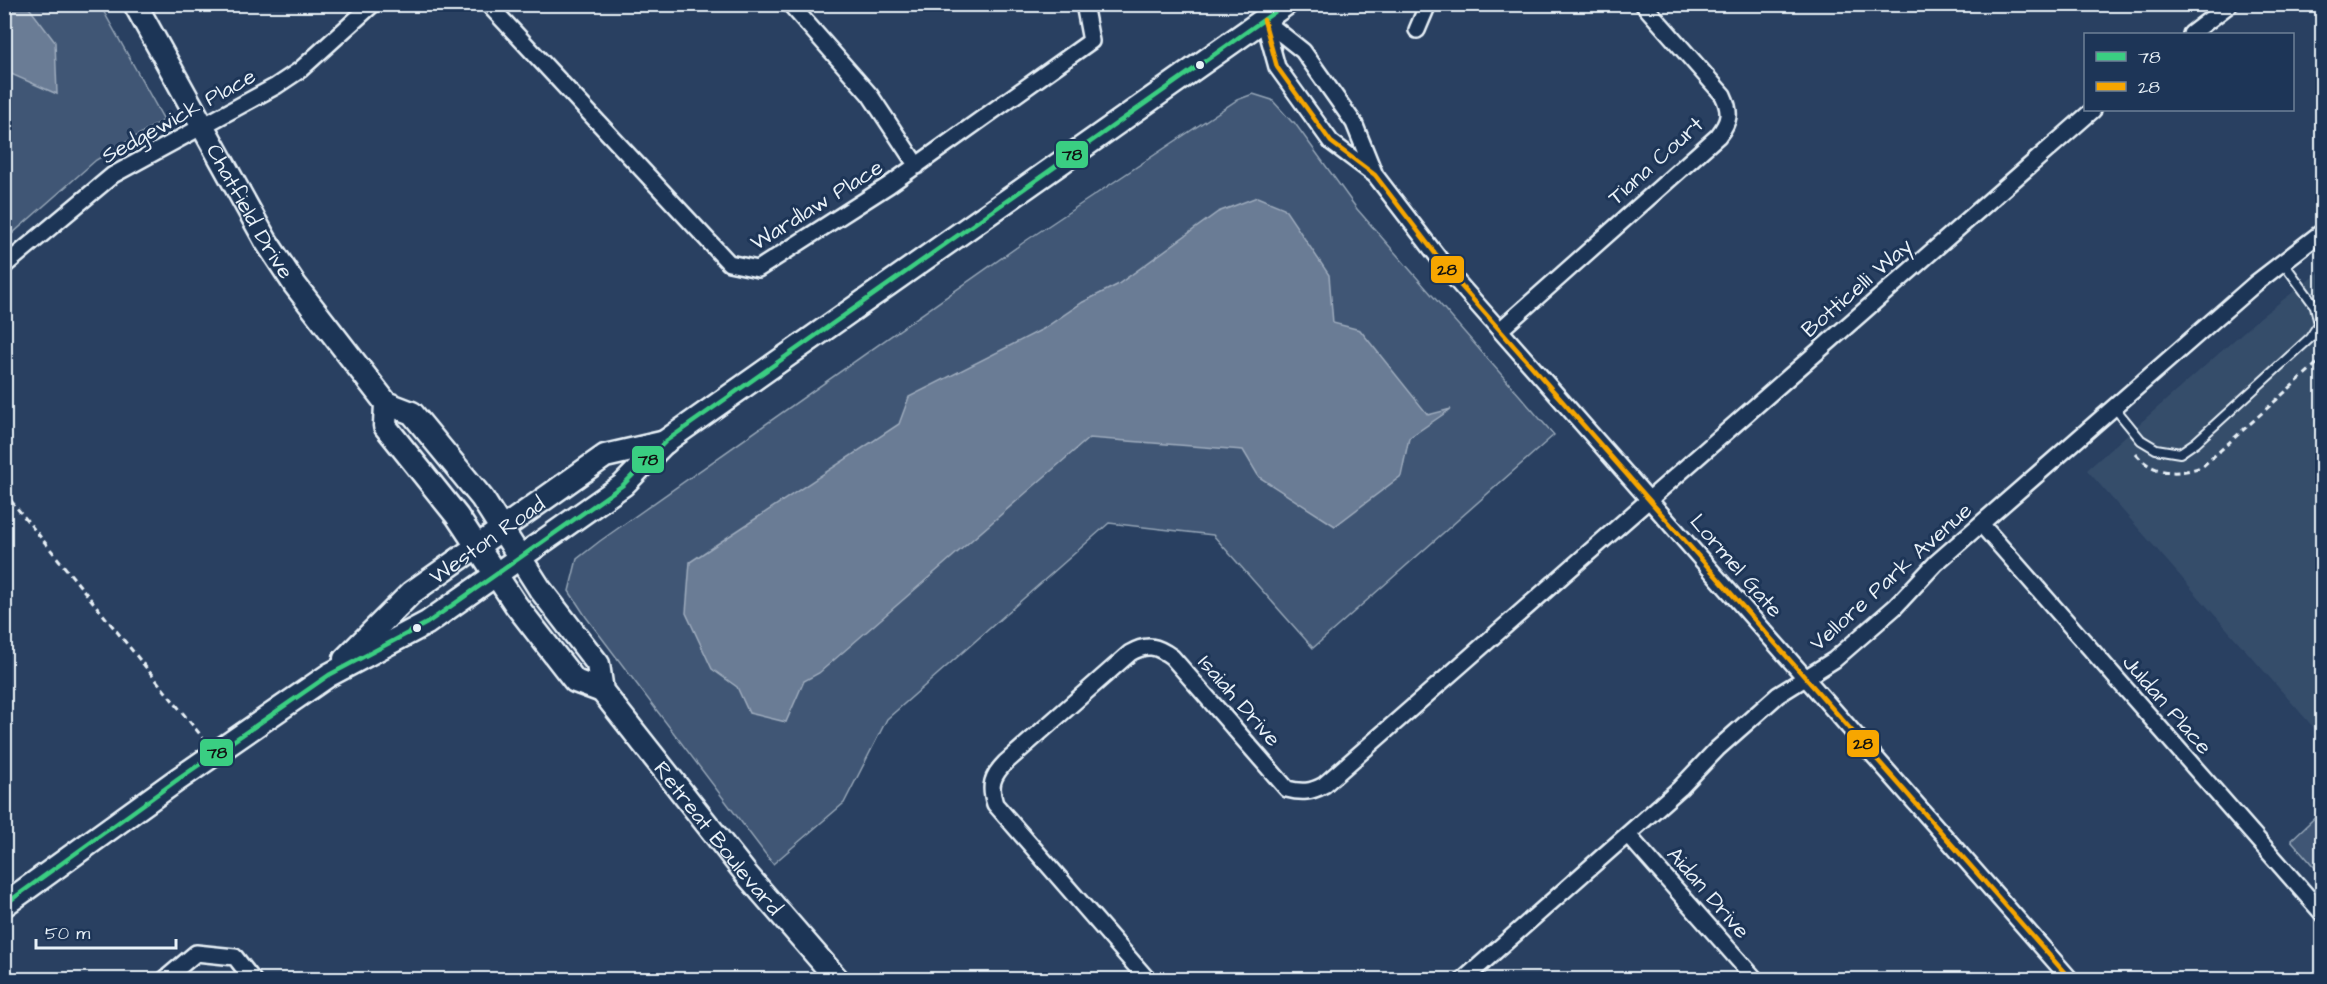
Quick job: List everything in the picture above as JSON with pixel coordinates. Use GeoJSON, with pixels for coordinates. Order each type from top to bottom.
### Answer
{"type":"FeatureCollection","features":[{"type":"Feature","properties":{"kind":"main road","name":"Chatfield Drive"},"geometry":{"type":"LineString","coordinates":[[135,4],[266,241],[289,276],[386,403]]}},
{"type":"Feature","properties":{"kind":"main road","name":"Weston Road"},"geometry":{"type":"LineString","coordinates":[[4,905],[329,675],[427,623],[623,484],[666,441],[1286,4]]}},
{"type":"Feature","properties":{"kind":"main road"},"geometry":{"type":"LineString","coordinates":[[520,557],[482,498],[412,412],[386,403],[385,426],[457,516],[516,605],[575,681],[602,691]]}},
{"type":"Feature","properties":{"kind":"main road","name":"Weston Road"},"geometry":{"type":"LineString","coordinates":[[329,675],[411,593],[605,456],[666,441]]}},
{"type":"Feature","properties":{"kind":"main road","name":"Retreat Boulevard"},"geometry":{"type":"LineString","coordinates":[[520,557],[540,589],[598,664],[602,691],[747,875],[838,980]]}},
{"type":"Feature","properties":{"kind":"street","name":"Sedgewick Place"},"geometry":{"type":"LineString","coordinates":[[4,266],[113,175],[276,86],[300,70],[373,4]]}},
{"type":"Feature","properties":{"kind":"street","name":"Wardlaw Place"},"geometry":{"type":"LineString","coordinates":[[488,4],[729,263],[758,269],[917,166],[1091,41],[1084,4]]}},
{"type":"Feature","properties":{"kind":"street"},"geometry":{"type":"LineString","coordinates":[[790,4],[870,95],[917,166]]}},
{"type":"Feature","properties":{"kind":"street"},"geometry":{"type":"LineString","coordinates":[[1417,30],[1428,4]]}},
{"type":"Feature","properties":{"kind":"street","name":"Tiana Court"},"geometry":{"type":"LineString","coordinates":[[1500,330],[1718,136],[1730,116],[1722,95],[1642,4]]}},
{"type":"Feature","properties":{"kind":"street"},"geometry":{"type":"LineString","coordinates":[[2192,33],[2230,4]]}},
{"type":"Feature","properties":{"kind":"street","name":"Lormel Gate"},"geometry":{"type":"LineString","coordinates":[[1264,20],[1277,67],[1331,142],[1375,176],[1454,278],[2072,980]]}},
{"type":"Feature","properties":{"kind":"street","name":"Lormel Gate"},"geometry":{"type":"LineString","coordinates":[[1264,20],[1303,51],[1354,123],[1375,176]]}},
{"type":"Feature","properties":{"kind":"street","name":"Botticelli Way"},"geometry":{"type":"LineString","coordinates":[[1650,499],[2092,111]]}},
{"type":"Feature","properties":{"kind":"street","name":"Vellore Park Avenue"},"geometry":{"type":"LineString","coordinates":[[1463,980],[1680,788],[1717,750],[1778,695],[1834,660],[1886,614],[1936,563],[2256,283],[2322,232]]}},
{"type":"Feature","properties":{"kind":"street","name":"Isaiah Drive"},"geometry":{"type":"LineString","coordinates":[[1148,980],[995,804],[991,792],[991,781],[1005,763],[1130,653],[1140,647],[1148,646],[1158,647],[1172,657],[1287,789],[1301,793],[1314,790],[1324,785],[1650,499]]}},
{"type":"Feature","properties":{"kind":"street","name":"Juldan Place"},"geometry":{"type":"LineString","coordinates":[[1981,524],[2322,913]]}},
{"type":"Feature","properties":{"kind":"street","name":"Aidan Drive"},"geometry":{"type":"LineString","coordinates":[[1628,835],[1756,980]]}},
{"type":"Feature","properties":{"kind":"street"},"geometry":{"type":"LineString","coordinates":[[164,980],[196,953],[235,957],[254,980]]}},
{"type":"Feature","properties":{"kind":"lane"},"geometry":{"type":"LineString","coordinates":[[2114,407],[2141,440],[2156,449],[2180,453],[2196,442],[2310,338],[2319,324],[2315,306],[2283,262]]}},
{"type":"Feature","properties":{"kind":"path"},"geometry":{"type":"LineString","coordinates":[[4,492],[216,754]]}},
{"type":"Feature","properties":{"kind":"path"},"geometry":{"type":"LineString","coordinates":[[797,980],[806,971]]}},
{"type":"Feature","properties":{"kind":"shaded area"},"geometry":{"type":"Polygon","coordinates":[[[4,5],[27,5],[55,42],[57,94],[11,74],[5,66],[4,5]]]}},
{"type":"Feature","properties":{"kind":"shaded area"},"geometry":{"type":"Polygon","coordinates":[[[5,5],[100,5],[164,120],[96,160],[5,240],[5,5]]]}},
{"type":"Feature","properties":{"kind":"shaded area"},"geometry":{"type":"Polygon","coordinates":[[[1253,94],[1272,100],[1294,122],[1357,209],[1554,435],[1313,648],[1213,535],[1109,523],[887,719],[844,803],[773,864],[586,617],[569,591],[577,559],[1027,240],[1237,100],[1253,94]]]}},
{"type":"Feature","properties":{"kind":"shaded area"},"geometry":{"type":"Polygon","coordinates":[[[1257,197],[1284,208],[1329,275],[1333,323],[1360,330],[1428,415],[1451,409],[1409,438],[1401,476],[1335,526],[1259,477],[1243,450],[1089,438],[819,673],[804,681],[786,722],[749,713],[737,687],[712,669],[686,613],[690,562],[899,424],[909,397],[1043,329],[1083,302],[1117,285],[1218,212],[1257,197]]]}},
{"type":"Feature","properties":{"kind":"shaded area"},"geometry":{"type":"Polygon","coordinates":[[[2322,270],[2322,737],[2087,470],[2258,319],[2322,270]]]}},
{"type":"Feature","properties":{"kind":"shaded area"},"geometry":{"type":"Polygon","coordinates":[[[2322,811],[2322,876],[2291,840],[2322,811]]]}},
{"type":"Feature","properties":{"kind":"transit line","name":"78"},"geometry":{"type":"LineString","coordinates":[[4,905],[177,780],[329,675],[427,623],[623,485],[666,441],[1286,4]]}},
{"type":"Feature","properties":{"kind":"transit line","name":"28"},"geometry":{"type":"LineString","coordinates":[[1264,20],[1277,67],[1331,142],[1375,175],[1454,278],[2071,980]]}}]}
